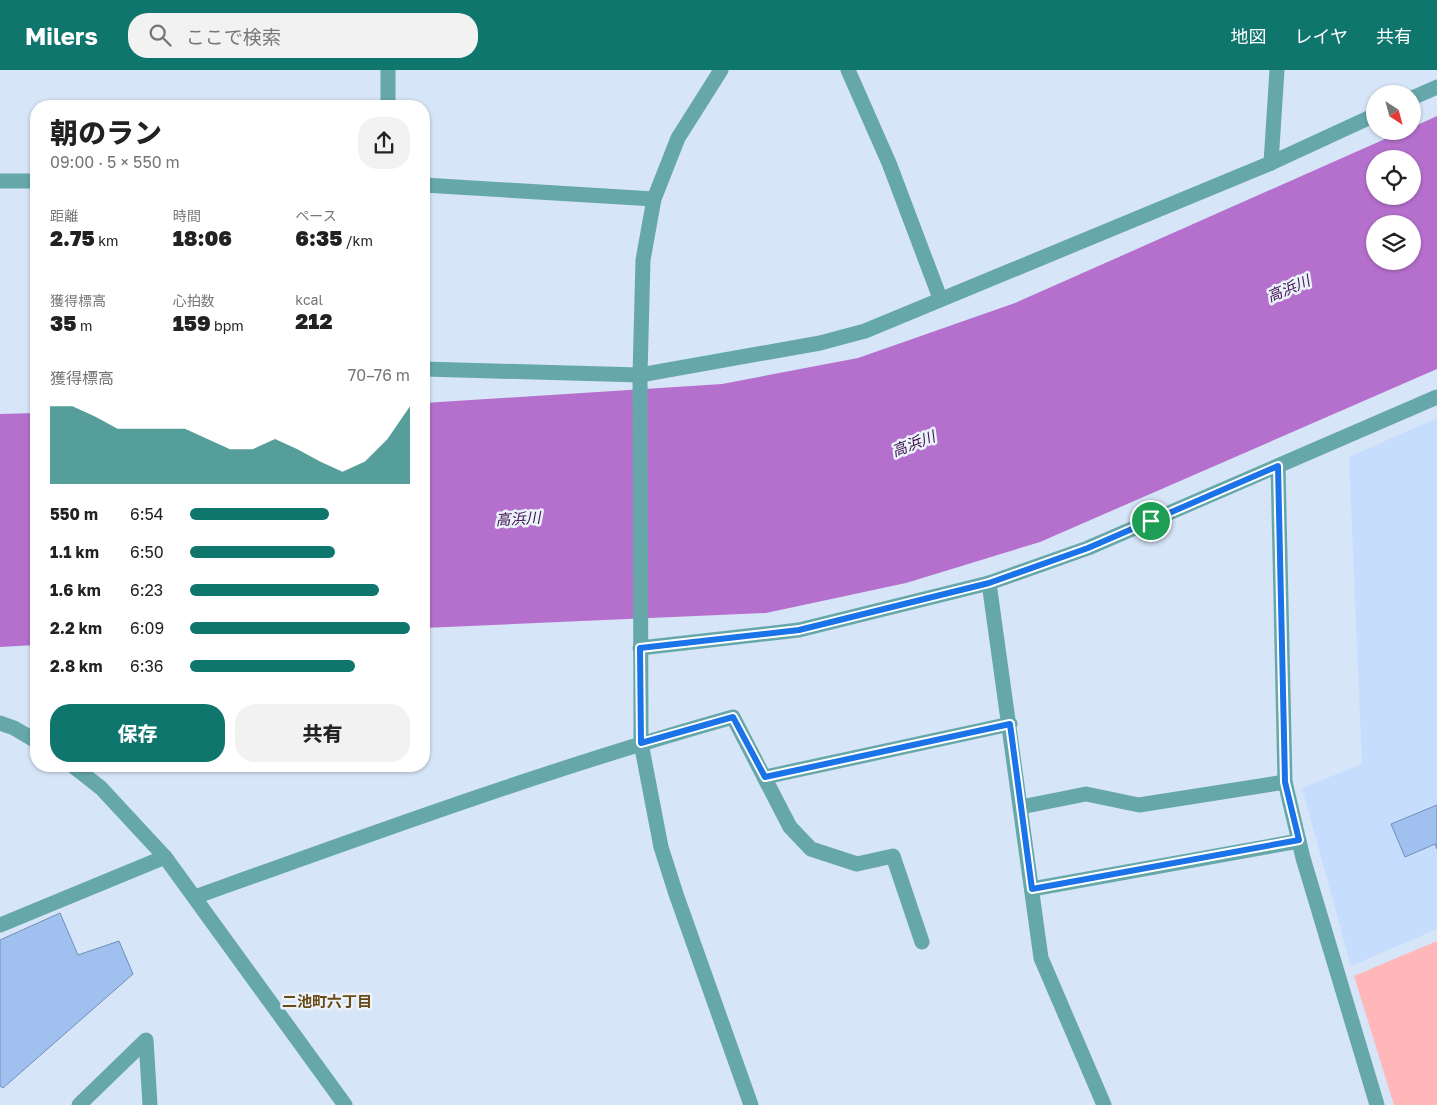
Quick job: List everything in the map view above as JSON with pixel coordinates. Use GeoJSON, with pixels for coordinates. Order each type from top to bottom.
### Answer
{"type":"FeatureCollection","features":[{"type":"Feature","properties":{"kind":"street"},"geometry":{"type":"LineString","coordinates":[[388,70],[388,100]]}},
{"type":"Feature","properties":{"kind":"street"},"geometry":{"type":"LineString","coordinates":[[721,70],[678,138],[654,199],[643,260],[640,375],[639,642],[641,743],[661,847],[752,1105]]}},
{"type":"Feature","properties":{"kind":"street"},"geometry":{"type":"LineString","coordinates":[[848,70],[889,163],[940,298]]}},
{"type":"Feature","properties":{"kind":"street"},"geometry":{"type":"LineString","coordinates":[[1271,163],[1276,70]]}},
{"type":"Feature","properties":{"kind":"street"},"geometry":{"type":"LineString","coordinates":[[1421,94],[1437,87]]}},
{"type":"Feature","properties":{"kind":"street"},"geometry":{"type":"LineString","coordinates":[[430,370],[640,375],[820,343],[865,331],[940,298],[1271,163],[1366,119]]}},
{"type":"Feature","properties":{"kind":"street"},"geometry":{"type":"LineString","coordinates":[[0,181],[30,182]]}},
{"type":"Feature","properties":{"kind":"street"},"geometry":{"type":"LineString","coordinates":[[430,186],[654,199]]}},
{"type":"Feature","properties":{"kind":"street"},"geometry":{"type":"LineString","coordinates":[[639,642],[799,630],[989,583],[1088,548],[1437,397]]}},
{"type":"Feature","properties":{"kind":"street"},"geometry":{"type":"LineString","coordinates":[[1278,466],[1285,782],[1299,840],[1377,1105]]}},
{"type":"Feature","properties":{"kind":"street"},"geometry":{"type":"LineString","coordinates":[[989,583],[1041,958],[1104,1105]]}},
{"type":"Feature","properties":{"kind":"street"},"geometry":{"type":"LineString","coordinates":[[195,897],[412,819],[641,743],[733,717],[790,827],[811,849],[857,864],[893,856],[922,942]]}},
{"type":"Feature","properties":{"kind":"street"},"geometry":{"type":"LineString","coordinates":[[0,723],[30,738]]}},
{"type":"Feature","properties":{"kind":"street"},"geometry":{"type":"LineString","coordinates":[[765,777],[1010,724]]}},
{"type":"Feature","properties":{"kind":"street"},"geometry":{"type":"LineString","coordinates":[[81,772],[101,788],[165,857],[345,1105]]}},
{"type":"Feature","properties":{"kind":"street"},"geometry":{"type":"LineString","coordinates":[[1021,806],[1086,794],[1139,805],[1285,782]]}},
{"type":"Feature","properties":{"kind":"street"},"geometry":{"type":"LineString","coordinates":[[1032,889],[1299,840]]}},
{"type":"Feature","properties":{"kind":"street"},"geometry":{"type":"LineString","coordinates":[[0,925],[165,857]]}},
{"type":"Feature","properties":{"kind":"street"},"geometry":{"type":"LineString","coordinates":[[79,1105],[146,1040],[150,1105]]}},
{"type":"Feature","properties":{"kind":"shaded area"},"geometry":{"type":"Polygon","coordinates":[[[1437,418],[1437,929],[1351,966],[1302,788],[1362,764],[1349,457],[1437,418]]]}},
{"type":"Feature","properties":{"kind":"shaded area"},"geometry":{"type":"Polygon","coordinates":[[[1437,941],[1437,1105],[1394,1105],[1354,976],[1437,941]]]}},
{"type":"Feature","properties":{"kind":"water","name":"高浜川"},"geometry":{"type":"Polygon","coordinates":[[[1437,116],[1437,369],[1040,542],[906,583],[766,613],[430,628],[430,403],[722,384],[858,358],[1015,303],[1383,140],[1421,140],[1421,123],[1437,116]]]}},
{"type":"Feature","properties":{"kind":"water"},"geometry":{"type":"Polygon","coordinates":[[[30,413],[30,645],[0,647],[0,414],[30,413]]]}},
{"type":"Feature","properties":{"kind":"building"},"geometry":{"type":"Polygon","coordinates":[[[1437,805],[1437,849],[1435,844],[1405,857],[1391,824],[1437,805]]]}},
{"type":"Feature","properties":{"kind":"building"},"geometry":{"type":"Polygon","coordinates":[[[60,913],[78,955],[119,941],[133,974],[3,1088],[0,1086],[0,940],[60,913]]]}},
{"type":"Feature","properties":{"kind":"district","name":"二池町六丁目"},"geometry":{"type":"Point","coordinates":[327,1001]}},
{"type":"Feature","properties":{"kind":"route"},"geometry":{"type":"LineString","coordinates":[[1278,466],[1285,782],[1299,840],[1032,889],[1010,724],[765,777],[733,717],[641,743],[640,648],[681,645],[799,630],[926,599],[989,583],[1088,548],[1151,521],[1278,466]]}}]}
